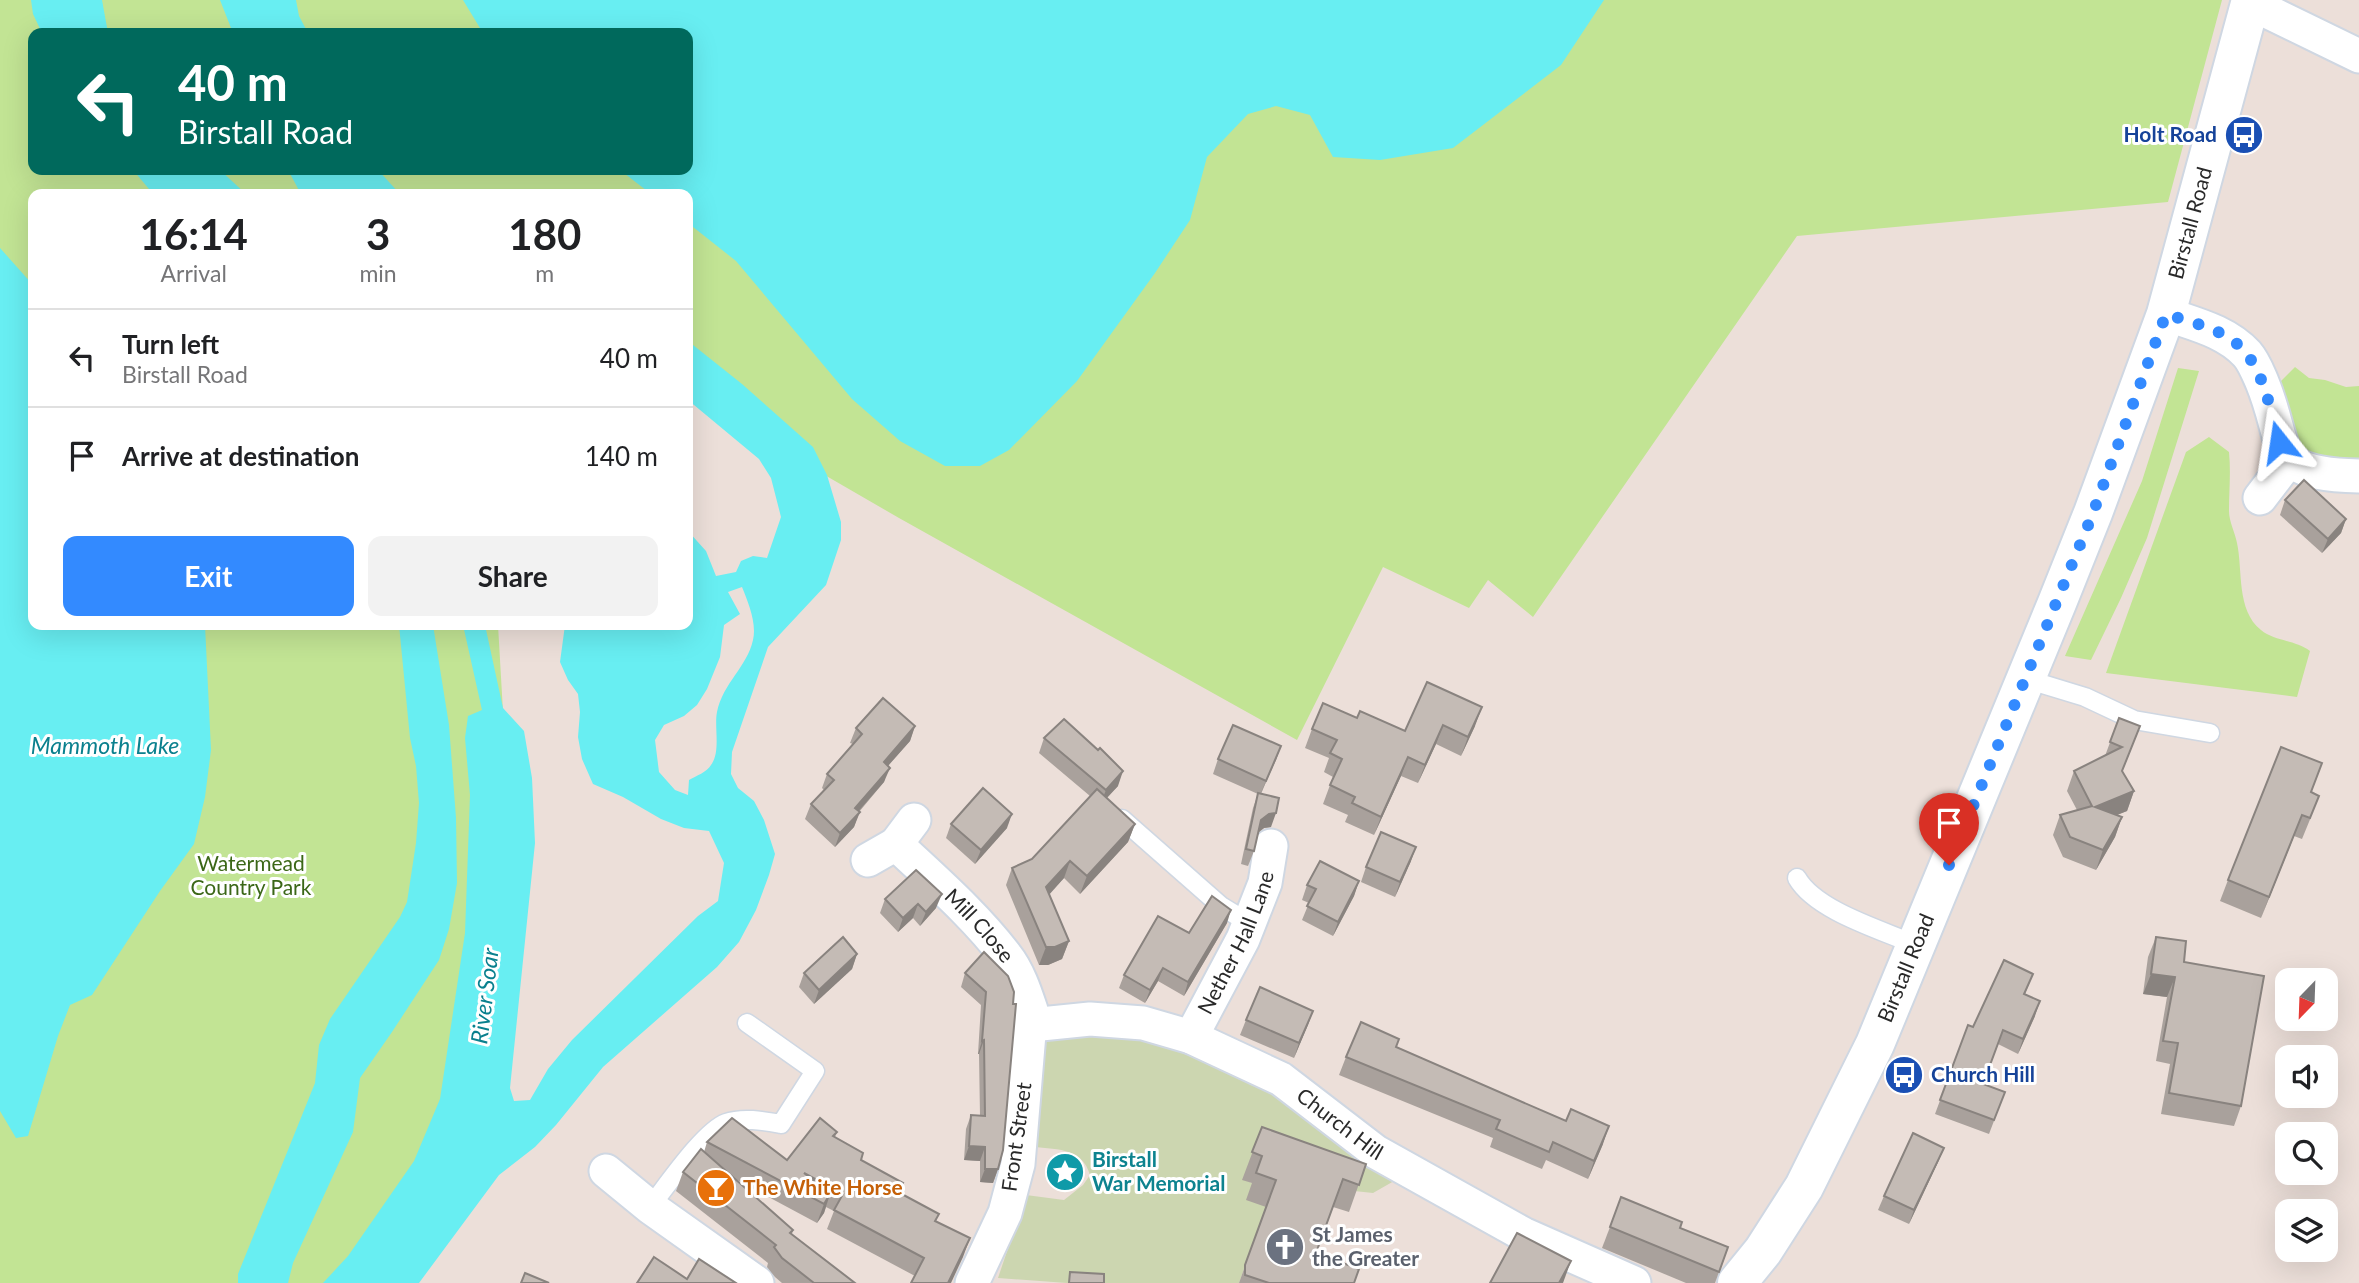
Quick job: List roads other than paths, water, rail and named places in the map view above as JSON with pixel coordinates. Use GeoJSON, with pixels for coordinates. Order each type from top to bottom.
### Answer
{"type":"FeatureCollection","features":[{"type":"Feature","properties":{"kind":"street"},"geometry":{"type":"LineString","coordinates":[[2250,1],[2359,56]]}},
{"type":"Feature","properties":{"kind":"street","name":"Birstall Road"},"geometry":{"type":"LineString","coordinates":[[1737,1283],[1763,1251],[1804,1187],[1875,1044],[2093,513],[2166,314],[2250,1]]}},
{"type":"Feature","properties":{"kind":"street"},"geometry":{"type":"LineString","coordinates":[[2166,314],[2231,339],[2249,356],[2266,394],[2279,442],[2289,460],[2306,470],[2334,476],[2359,476]]}},
{"type":"Feature","properties":{"kind":"street"},"geometry":{"type":"LineString","coordinates":[[2260,498],[2289,460]]}},
{"type":"Feature","properties":{"kind":"street","name":"Mill Close"},"geometry":{"type":"LineString","coordinates":[[893,841],[959,903],[1007,958],[1024,990],[1031,1010],[1031,1025]]}},
{"type":"Feature","properties":{"kind":"street","name":"Nether Hall Lane"},"geometry":{"type":"LineString","coordinates":[[1191,1037],[1243,939],[1265,883],[1271,846]]}},
{"type":"Feature","properties":{"kind":"street","name":"Church Hill"},"geometry":{"type":"LineString","coordinates":[[1031,1025],[1090,1019],[1143,1023],[1191,1037],[1282,1079],[1376,1152],[1511,1228],[1634,1283]]}},
{"type":"Feature","properties":{"kind":"street","name":"Front Street"},"geometry":{"type":"LineString","coordinates":[[972,1283],[1005,1213],[1018,1164],[1031,1025]]}},
{"type":"Feature","properties":{"kind":"street"},"geometry":{"type":"LineString","coordinates":[[606,1171],[650,1207],[757,1283]]}},
{"type":"Feature","properties":{"kind":"lane"},"geometry":{"type":"LineString","coordinates":[[2026,679],[2085,697],[2134,720],[2210,733]]}},
{"type":"Feature","properties":{"kind":"lane"},"geometry":{"type":"LineString","coordinates":[[1122,819],[1221,906],[1249,923]]}},
{"type":"Feature","properties":{"kind":"lane"},"geometry":{"type":"LineString","coordinates":[[1797,878],[1802,888],[1830,908],[1916,945]]}},
{"type":"Feature","properties":{"kind":"lane"},"geometry":{"type":"LineString","coordinates":[[650,1207],[703,1140],[726,1123],[753,1120],[780,1124],[815,1071],[747,1023]]}},
{"type":"Feature","properties":{"kind":"water"},"geometry":{"type":"Polygon","coordinates":[[[31,0],[102,0],[107,28],[40,28],[33,14],[31,0]]]}},
{"type":"Feature","properties":{"kind":"water"},"geometry":{"type":"Polygon","coordinates":[[[220,0],[296,0],[299,16],[305,28],[231,28],[220,0]]]}},
{"type":"Feature","properties":{"kind":"water"},"geometry":{"type":"Polygon","coordinates":[[[463,0],[1604,0],[1561,65],[1453,148],[1380,160],[1333,157],[1310,115],[1276,106],[1248,114],[1207,157],[1190,220],[1077,381],[1009,450],[980,466],[945,466],[900,441],[852,399],[736,261],[693,227],[693,189],[645,189],[626,175],[693,175],[693,28],[480,28],[463,0]]]}},
{"type":"Feature","properties":{"kind":"water"},"geometry":{"type":"Polygon","coordinates":[[[137,175],[225,175],[241,189],[149,189],[137,175]]]}},
{"type":"Feature","properties":{"kind":"water"},"geometry":{"type":"Polygon","coordinates":[[[291,175],[383,175],[395,189],[298,189],[291,175]]]}},
{"type":"Feature","properties":{"kind":"water","name":"Mammoth Lake"},"geometry":{"type":"Polygon","coordinates":[[[0,248],[28,279],[28,630],[205,630],[211,750],[205,797],[194,844],[92,995],[70,1005],[28,1136],[16,1138],[0,1111],[0,248]]]}},
{"type":"Feature","properties":{"kind":"water","name":"River Soar"},"geometry":{"type":"Polygon","coordinates":[[[693,345],[813,447],[827,475],[841,522],[841,540],[826,585],[768,647],[732,752],[731,774],[738,788],[754,801],[764,820],[775,854],[756,910],[739,942],[717,967],[603,1067],[535,1147],[499,1175],[419,1283],[323,1283],[348,1256],[414,1161],[440,1099],[465,933],[470,795],[465,738],[468,716],[482,710],[464,630],[486,630],[503,708],[524,731],[532,778],[535,843],[510,1088],[514,1101],[530,1100],[548,1069],[572,1040],[698,916],[718,901],[724,863],[709,831],[684,828],[661,819],[623,797],[593,784],[582,759],[578,737],[578,694],[560,662],[564,630],[693,630],[693,537],[706,551],[716,576],[736,572],[741,561],[753,556],[767,558],[781,517],[771,478],[759,459],[693,404],[693,345]],[[742,587],[728,592],[740,614],[724,625],[720,657],[707,689],[697,705],[684,716],[664,725],[655,740],[659,772],[675,790],[688,795],[689,780],[707,770],[714,760],[717,746],[716,718],[720,702],[750,650],[754,633],[742,587]]]}},
{"type":"Feature","properties":{"kind":"water"},"geometry":{"type":"Polygon","coordinates":[[[399,630],[434,630],[449,725],[456,818],[457,883],[449,929],[439,960],[360,1078],[353,1132],[293,1263],[288,1283],[238,1283],[238,1274],[315,1083],[319,1045],[330,1019],[400,917],[407,902],[419,803],[416,766],[410,738],[399,630]]]}},
{"type":"Feature","properties":{"kind":"place","name":"Holt Road"},"geometry":{"type":"Point","coordinates":[2244,135]}},
{"type":"Feature","properties":{"kind":"place","name":"Church Hill"},"geometry":{"type":"Point","coordinates":[1904,1075]}},
{"type":"Feature","properties":{"kind":"place","name":"Birstall War Memorial"},"geometry":{"type":"Point","coordinates":[1065,1172]}},
{"type":"Feature","properties":{"kind":"place","name":"The White Horse"},"geometry":{"type":"Point","coordinates":[716,1188]}},
{"type":"Feature","properties":{"kind":"place","name":"St James the Greater"},"geometry":{"type":"Point","coordinates":[1285,1247]}},
{"type":"Feature","properties":{"kind":"park label","name":"Watermead Country Park"},"geometry":{"type":"Point","coordinates":[251,876]}}]}
